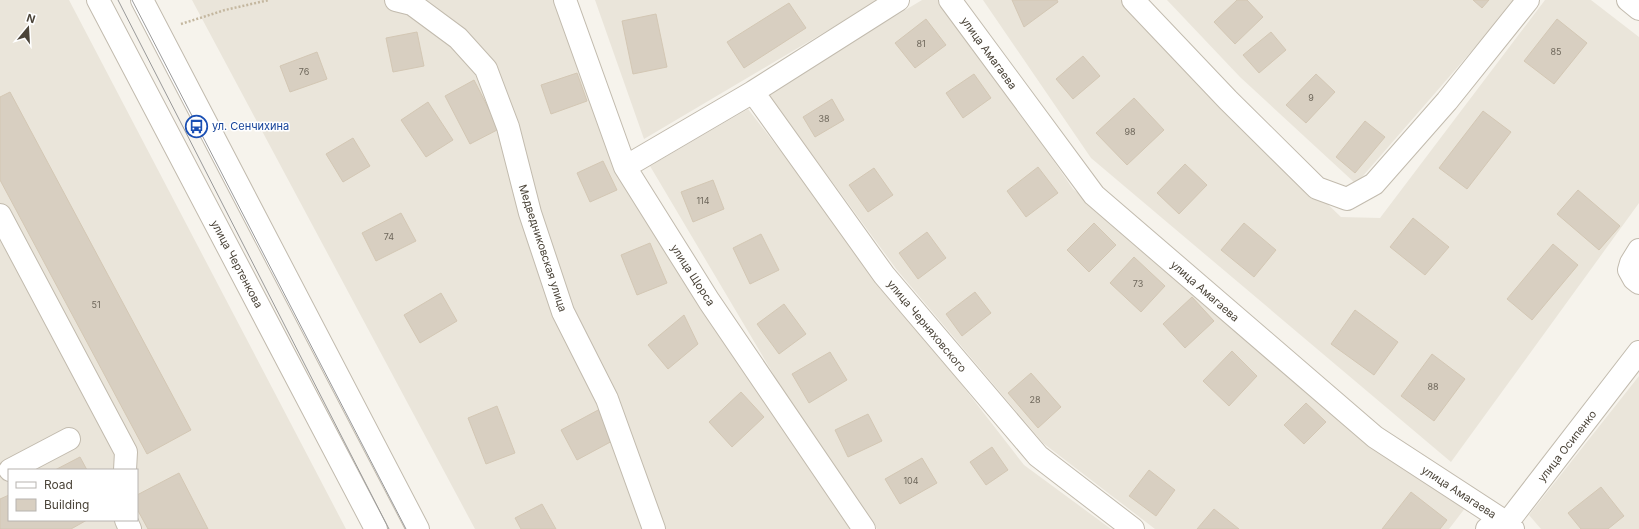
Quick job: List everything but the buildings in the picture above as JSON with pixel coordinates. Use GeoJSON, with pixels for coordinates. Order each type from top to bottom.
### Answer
{"type":"FeatureCollection","features":[{"type":"Feature","properties":{"kind":"street","name":"улица Чертенкова"},"geometry":{"type":"LineString","coordinates":[[98,0],[376,529]]}},
{"type":"Feature","properties":{"kind":"street"},"geometry":{"type":"LineString","coordinates":[[142,0],[418,529]]}},
{"type":"Feature","properties":{"kind":"street","name":"Медведниковская улица"},"geometry":{"type":"LineString","coordinates":[[396,0],[412,4],[458,38],[486,69],[508,127],[530,213],[563,312],[606,399],[654,529]]}},
{"type":"Feature","properties":{"kind":"street","name":"улица Щорса"},"geometry":{"type":"LineString","coordinates":[[565,0],[625,167],[710,301],[864,529]]}},
{"type":"Feature","properties":{"kind":"street"},"geometry":{"type":"LineString","coordinates":[[625,167],[753,92],[898,0]]}},
{"type":"Feature","properties":{"kind":"street","name":"улица Амагаева"},"geometry":{"type":"LineString","coordinates":[[950,0],[1094,195],[1375,437],[1502,527]]}},
{"type":"Feature","properties":{"kind":"street"},"geometry":{"type":"LineString","coordinates":[[1133,0],[1228,100],[1317,188],[1347,199],[1374,184],[1447,101],[1528,0]]}},
{"type":"Feature","properties":{"kind":"street"},"geometry":{"type":"LineString","coordinates":[[1628,0],[1639,9]]}},
{"type":"Feature","properties":{"kind":"street","name":"улица Черняховского"},"geometry":{"type":"LineString","coordinates":[[753,92],[884,275],[1038,456],[1133,529]]}},
{"type":"Feature","properties":{"kind":"street"},"geometry":{"type":"LineString","coordinates":[[0,215],[126,452],[125,469]]}},
{"type":"Feature","properties":{"kind":"street"},"geometry":{"type":"LineString","coordinates":[[1639,250],[1631,263],[1629,270],[1639,283]]}},
{"type":"Feature","properties":{"kind":"street","name":"улица Осипенко"},"geometry":{"type":"LineString","coordinates":[[1502,527],[1639,352]]}},
{"type":"Feature","properties":{"kind":"street"},"geometry":{"type":"LineString","coordinates":[[11,469],[70,439]]}},
{"type":"Feature","properties":{"kind":"path"},"geometry":{"type":"LineString","coordinates":[[158,31],[225,10],[269,0]]}},
{"type":"Feature","properties":{"kind":"shaded area"},"geometry":{"type":"Polygon","coordinates":[[[0,0],[69,0],[346,529],[0,529],[0,0]]]}},
{"type":"Feature","properties":{"kind":"shaded area"},"geometry":{"type":"Polygon","coordinates":[[[192,0],[565,0],[614,164],[853,529],[475,529],[192,0]]]}},
{"type":"Feature","properties":{"kind":"shaded area"},"geometry":{"type":"Polygon","coordinates":[[[595,0],[879,0],[644,139],[595,0]]]}},
{"type":"Feature","properties":{"kind":"shaded area"},"geometry":{"type":"Polygon","coordinates":[[[922,0],[943,0],[1073,189],[1376,436],[1469,503],[1449,529],[1155,529],[1043,443],[897,270],[767,93],[922,0]]]}},
{"type":"Feature","properties":{"kind":"shaded area"},"geometry":{"type":"Polygon","coordinates":[[[983,0],[1137,0],[1211,91],[1341,217],[1380,218],[1545,0],[1591,0],[1639,37],[1639,203],[1451,462],[1091,158],[983,0]]]}},
{"type":"Feature","properties":{"kind":"shaded area"},"geometry":{"type":"Polygon","coordinates":[[[1167,0],[1516,0],[1356,184],[1240,77],[1167,0]]]}},
{"type":"Feature","properties":{"kind":"shaded area"},"geometry":{"type":"Polygon","coordinates":[[[748,109],[1024,465],[1111,529],[877,529],[797,414],[650,166],[748,109]]]}},
{"type":"Feature","properties":{"kind":"shaded area"},"geometry":{"type":"Polygon","coordinates":[[[1639,376],[1639,529],[1541,529],[1529,515],[1639,376]]]}},
{"type":"Feature","properties":{"kind":"tram line"},"geometry":{"type":"LineString","coordinates":[[118,0],[389,529]]}},
{"type":"Feature","properties":{"kind":"tram line"},"geometry":{"type":"LineString","coordinates":[[132,0],[406,529]]}},
{"type":"Feature","properties":{"kind":"place","name":"ул. Сенчихина"},"geometry":{"type":"Point","coordinates":[197,126]}}]}
